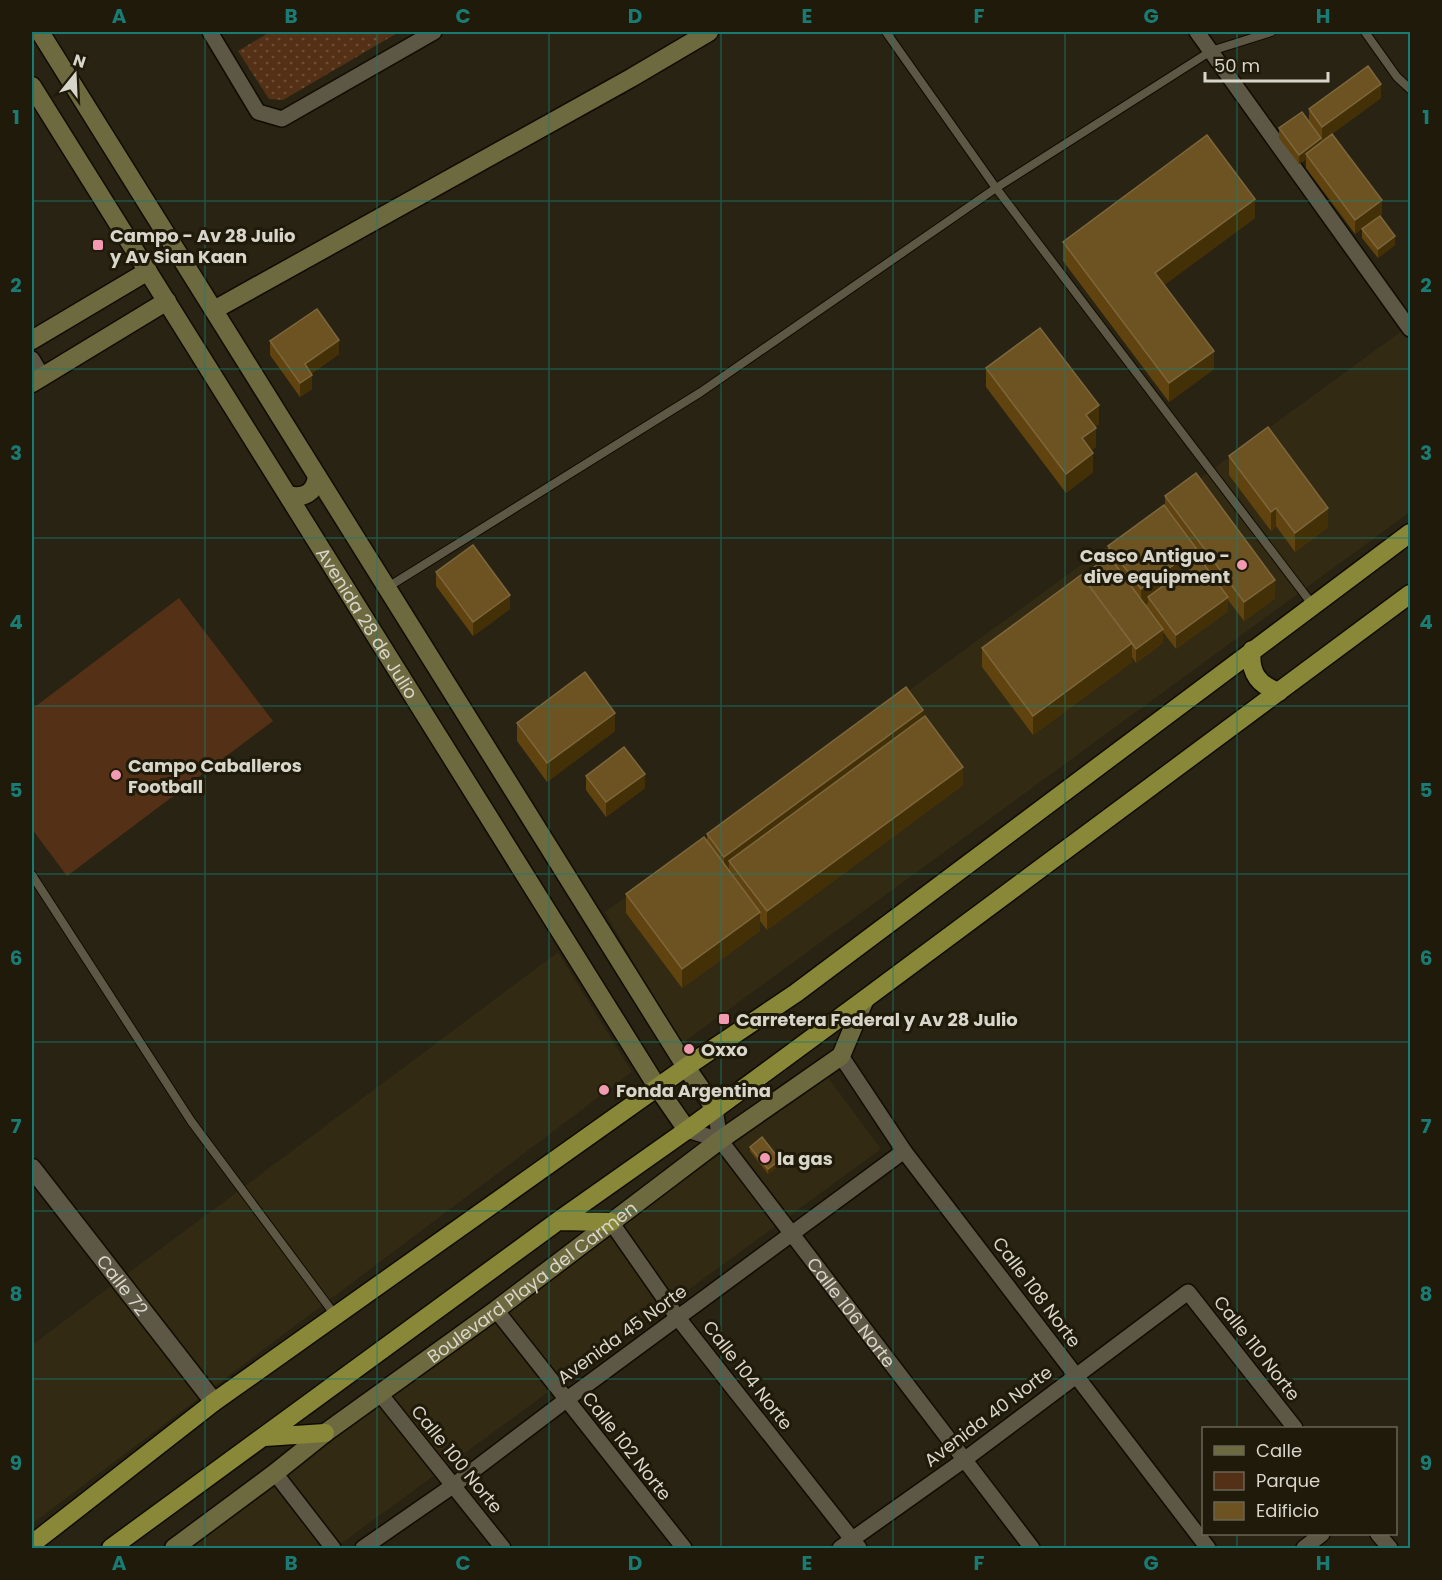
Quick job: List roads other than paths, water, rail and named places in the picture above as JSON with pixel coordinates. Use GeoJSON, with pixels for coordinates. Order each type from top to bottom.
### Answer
{"type":"FeatureCollection","features":[{"type":"Feature","properties":{"kind":"highway"},"geometry":{"type":"LineString","coordinates":[[32,1544],[214,1402],[686,1067],[796,993],[1410,532]]}},
{"type":"Feature","properties":{"kind":"highway"},"geometry":{"type":"LineString","coordinates":[[111,1548],[558,1221],[687,1130],[1410,594]]}},
{"type":"Feature","properties":{"kind":"highway"},"geometry":{"type":"LineString","coordinates":[[1252,650],[1253,672],[1268,688],[1279,692]]}},
{"type":"Feature","properties":{"kind":"highway"},"geometry":{"type":"LineString","coordinates":[[558,1221],[611,1222]]}},
{"type":"Feature","properties":{"kind":"highway"},"geometry":{"type":"LineString","coordinates":[[265,1437],[325,1433]]}},
{"type":"Feature","properties":{"kind":"main road"},"geometry":{"type":"LineString","coordinates":[[214,310],[631,78],[709,32]]}},
{"type":"Feature","properties":{"kind":"main road","name":"Avenida 28 de Julio"},"geometry":{"type":"LineString","coordinates":[[40,40],[214,310],[686,1067]]}},
{"type":"Feature","properties":{"kind":"main road","name":"Avenida 28 de Julio"},"geometry":{"type":"LineString","coordinates":[[32,86],[658,1088],[687,1130]]}},
{"type":"Feature","properties":{"kind":"main road"},"geometry":{"type":"LineString","coordinates":[[32,340],[148,272]]}},
{"type":"Feature","properties":{"kind":"main road"},"geometry":{"type":"LineString","coordinates":[[37,380],[167,301]]}},
{"type":"Feature","properties":{"kind":"main road"},"geometry":{"type":"LineString","coordinates":[[288,495],[302,497],[308,494],[316,484],[317,476]]}},
{"type":"Feature","properties":{"kind":"main road"},"geometry":{"type":"LineString","coordinates":[[841,1056],[865,999]]}},
{"type":"Feature","properties":{"kind":"main road","name":"Boulevard Playa del Carmen"},"geometry":{"type":"LineString","coordinates":[[174,1548],[325,1433],[381,1395],[496,1310],[720,1140],[841,1056]]}},
{"type":"Feature","properties":{"kind":"main road","name":"Calle 106 Norte"},"geometry":{"type":"LineString","coordinates":[[686,1067],[715,1109]]}},
{"type":"Feature","properties":{"kind":"street"},"geometry":{"type":"LineString","coordinates":[[210,32],[258,112],[282,119],[434,32]]}},
{"type":"Feature","properties":{"kind":"street"},"geometry":{"type":"LineString","coordinates":[[1197,32],[1410,329]]}},
{"type":"Feature","properties":{"kind":"street"},"geometry":{"type":"LineString","coordinates":[[32,359],[37,380]]}},
{"type":"Feature","properties":{"kind":"street","name":"Calle 108 Norte"},"geometry":{"type":"LineString","coordinates":[[841,1056],[904,1151],[1208,1548]]}},
{"type":"Feature","properties":{"kind":"street","name":"Calle 106 Norte"},"geometry":{"type":"LineString","coordinates":[[715,1109],[720,1140],[1032,1548]]}},
{"type":"Feature","properties":{"kind":"street"},"geometry":{"type":"LineString","coordinates":[[687,1130],[720,1140]]}},
{"type":"Feature","properties":{"kind":"street","name":"Avenida 45 Norte"},"geometry":{"type":"LineString","coordinates":[[363,1548],[454,1485],[904,1151]]}},
{"type":"Feature","properties":{"kind":"street","name":"Calle 72"},"geometry":{"type":"LineString","coordinates":[[32,1168],[214,1402]]}},
{"type":"Feature","properties":{"kind":"street","name":"Calle 104 Norte"},"geometry":{"type":"LineString","coordinates":[[611,1222],[678,1318],[850,1545]]}},
{"type":"Feature","properties":{"kind":"street","name":"Avenida 40 Norte"},"geometry":{"type":"LineString","coordinates":[[850,1545],[1188,1292]]}},
{"type":"Feature","properties":{"kind":"street","name":"Calle 110 Norte"},"geometry":{"type":"LineString","coordinates":[[1188,1292],[1294,1427]]}},
{"type":"Feature","properties":{"kind":"street","name":"Calle 102 Norte"},"geometry":{"type":"LineString","coordinates":[[496,1310],[684,1548]]}},
{"type":"Feature","properties":{"kind":"street","name":"Calle 100 Norte"},"geometry":{"type":"LineString","coordinates":[[381,1395],[504,1548]]}},
{"type":"Feature","properties":{"kind":"street"},"geometry":{"type":"LineString","coordinates":[[275,1473],[333,1548]]}},
{"type":"Feature","properties":{"kind":"street"},"geometry":{"type":"LineString","coordinates":[[1304,1548],[1320,1535]]}},
{"type":"Feature","properties":{"kind":"street"},"geometry":{"type":"LineString","coordinates":[[1380,1535],[1390,1548]]}},
{"type":"Feature","properties":{"kind":"lane"},"geometry":{"type":"LineString","coordinates":[[886,32],[996,188],[1312,604]]}},
{"type":"Feature","properties":{"kind":"lane"},"geometry":{"type":"LineString","coordinates":[[386,588],[701,392],[996,188],[1211,51],[1271,32]]}},
{"type":"Feature","properties":{"kind":"lane"},"geometry":{"type":"LineString","coordinates":[[1365,32],[1397,77],[1410,89]]}},
{"type":"Feature","properties":{"kind":"lane"},"geometry":{"type":"LineString","coordinates":[[32,874],[191,1121],[336,1316]]}},
{"type":"Feature","properties":{"kind":"place","name":"Campo - Av 28 Julio y Av Sian Kaan"},"geometry":{"type":"Point","coordinates":[98,245]}},
{"type":"Feature","properties":{"kind":"place","name":"Casco Antiguo - dive equipment"},"geometry":{"type":"Point","coordinates":[1242,565]}},
{"type":"Feature","properties":{"kind":"place","name":"Campo Caballeros Football"},"geometry":{"type":"Point","coordinates":[116,775]}},
{"type":"Feature","properties":{"kind":"place","name":"Carretera Federal y Av 28 Julio"},"geometry":{"type":"Point","coordinates":[724,1019]}},
{"type":"Feature","properties":{"kind":"place","name":"Oxxo"},"geometry":{"type":"Point","coordinates":[689,1049]}},
{"type":"Feature","properties":{"kind":"place","name":"Fonda Argentina"},"geometry":{"type":"Point","coordinates":[604,1090]}},
{"type":"Feature","properties":{"kind":"place","name":"la gas"},"geometry":{"type":"Point","coordinates":[765,1158]}}]}
